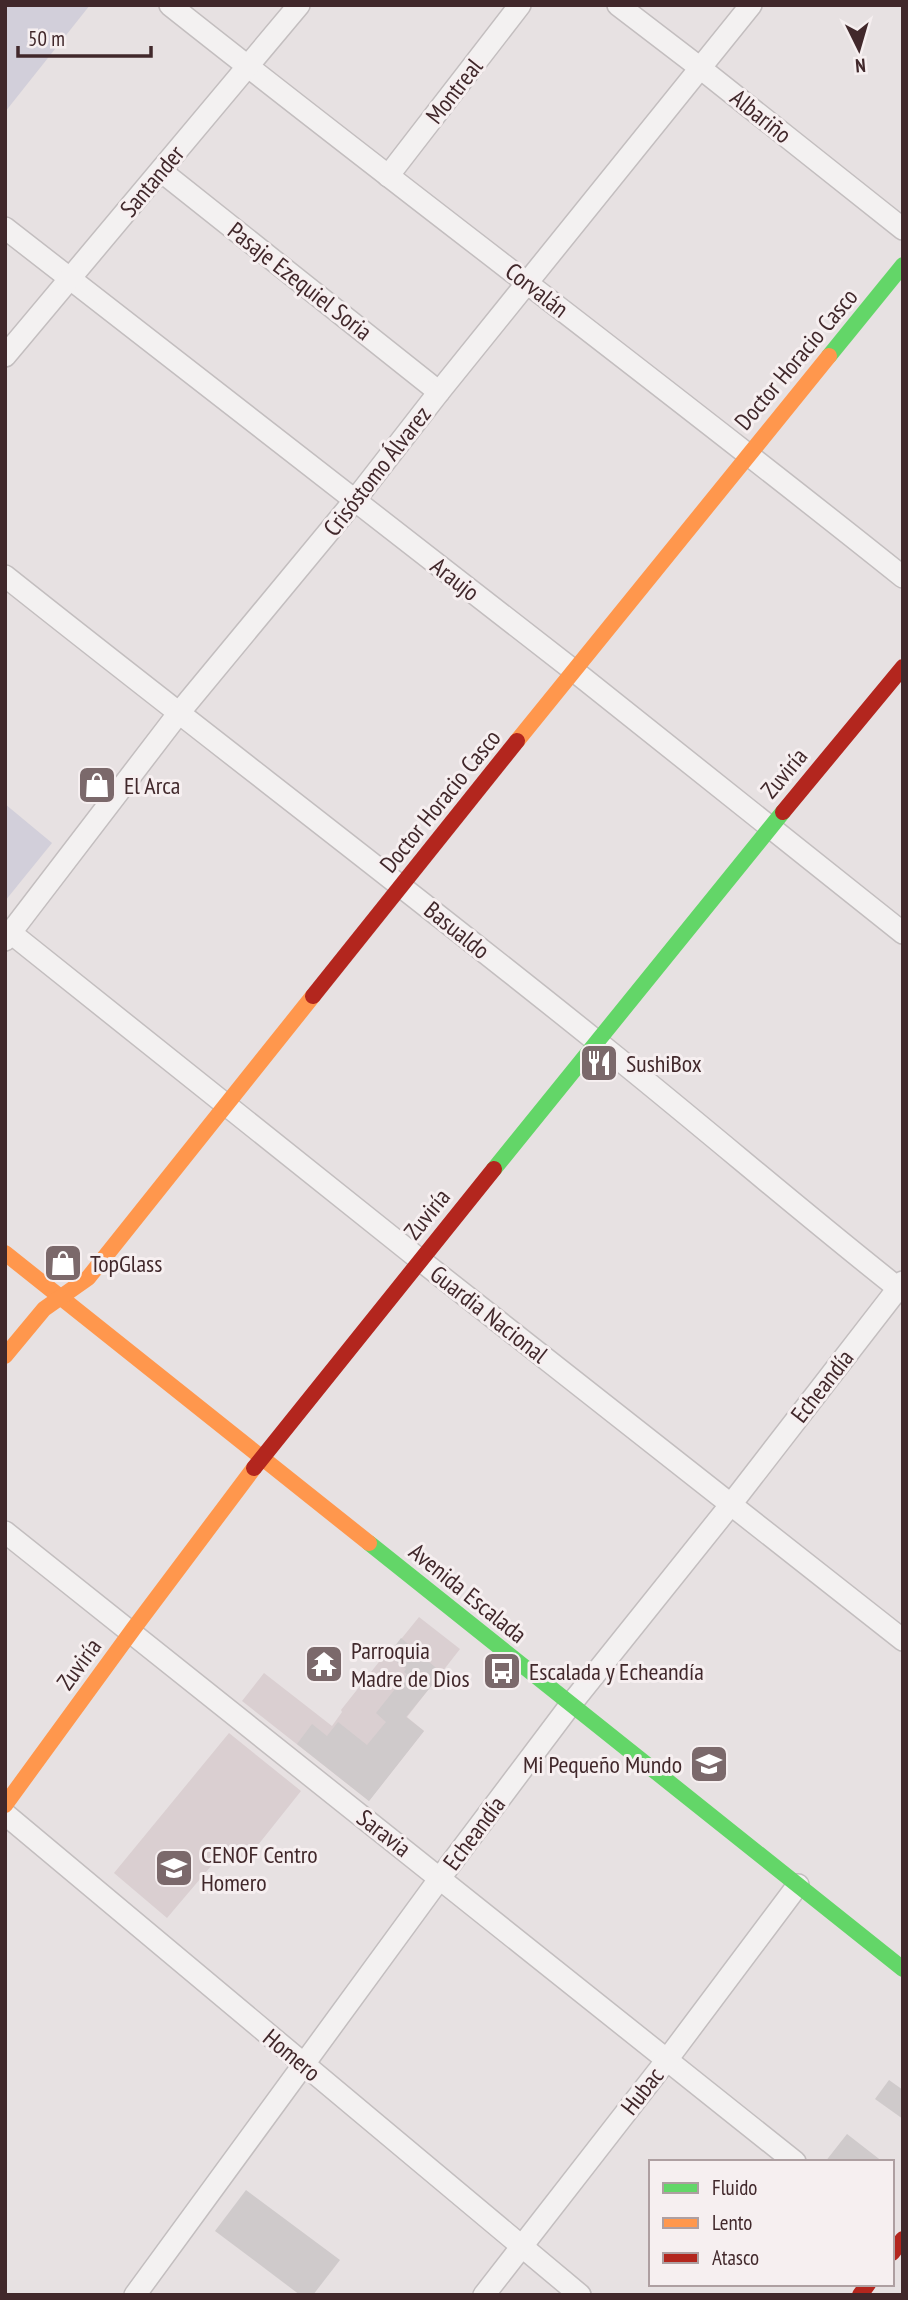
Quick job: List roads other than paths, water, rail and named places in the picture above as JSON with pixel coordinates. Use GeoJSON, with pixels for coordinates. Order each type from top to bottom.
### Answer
{"type":"FeatureCollection","features":[{"type":"Feature","properties":{"kind":"street","name":"Corvalán"},"geometry":{"type":"LineString","coordinates":[[170,5],[748,453],[903,577]]}},
{"type":"Feature","properties":{"kind":"street","name":"Santander"},"geometry":{"type":"LineString","coordinates":[[5,356],[299,5]]}},
{"type":"Feature","properties":{"kind":"street","name":"Montreal"},"geometry":{"type":"LineString","coordinates":[[388,176],[520,5]]}},
{"type":"Feature","properties":{"kind":"street","name":"Albariño"},"geometry":{"type":"LineString","coordinates":[[618,5],[903,229]]}},
{"type":"Feature","properties":{"kind":"street","name":"Crisóstomo Álvarez"},"geometry":{"type":"LineString","coordinates":[[8,936],[178,714],[355,500],[439,391],[751,5]]}},
{"type":"Feature","properties":{"kind":"street","name":"Pasaje Ezequiel Soria"},"geometry":{"type":"LineString","coordinates":[[161,171],[439,391]]}},
{"type":"Feature","properties":{"kind":"street","name":"Araujo"},"geometry":{"type":"LineString","coordinates":[[5,228],[573,670],[903,933]]}},
{"type":"Feature","properties":{"kind":"street","name":"Doctor Horacio Casco"},"geometry":{"type":"LineString","coordinates":[[5,1356],[44,1309],[88,1278],[573,670],[903,265]]}},
{"type":"Feature","properties":{"kind":"street","name":"Basualdo"},"geometry":{"type":"LineString","coordinates":[[5,576],[178,714],[402,885],[901,1287]]}},
{"type":"Feature","properties":{"kind":"street","name":"Zuviría"},"geometry":{"type":"LineString","coordinates":[[5,1805],[130,1632],[419,1259],[769,826],[903,667]]}},
{"type":"Feature","properties":{"kind":"street","name":"Guardia Nacional"},"geometry":{"type":"LineString","coordinates":[[8,936],[903,1640]]}},
{"type":"Feature","properties":{"kind":"street","name":"Avenida Escalada"},"geometry":{"type":"LineString","coordinates":[[5,1253],[798,1885],[900,1961]]}},
{"type":"Feature","properties":{"kind":"street","name":"Echeandía"},"geometry":{"type":"LineString","coordinates":[[135,2295],[440,1878],[571,1704],[901,1287]]}},
{"type":"Feature","properties":{"kind":"street","name":"Saravia"},"geometry":{"type":"LineString","coordinates":[[5,1532],[792,2160]]}},
{"type":"Feature","properties":{"kind":"street","name":"Homero"},"geometry":{"type":"LineString","coordinates":[[5,1814],[580,2295]]}},
{"type":"Feature","properties":{"kind":"street","name":"Hubac"},"geometry":{"type":"LineString","coordinates":[[484,2295],[666,2061],[798,1885]]}},
{"type":"Feature","properties":{"kind":"place","name":"El Arca"},"geometry":{"type":"Point","coordinates":[97,785]}},
{"type":"Feature","properties":{"kind":"place","name":"SushiBox"},"geometry":{"type":"Point","coordinates":[599,1063]}},
{"type":"Feature","properties":{"kind":"place","name":"TopGlass"},"geometry":{"type":"Point","coordinates":[63,1263]}},
{"type":"Feature","properties":{"kind":"place","name":"Parroquia Madre de Dios"},"geometry":{"type":"Point","coordinates":[324,1664]}},
{"type":"Feature","properties":{"kind":"place","name":"Escalada y Echeandía"},"geometry":{"type":"Point","coordinates":[502,1671]}},
{"type":"Feature","properties":{"kind":"place","name":"Mi Pequeño Mundo"},"geometry":{"type":"Point","coordinates":[709,1764]}},
{"type":"Feature","properties":{"kind":"place","name":"CENOF Centro Homero"},"geometry":{"type":"Point","coordinates":[174,1868]}}]}
